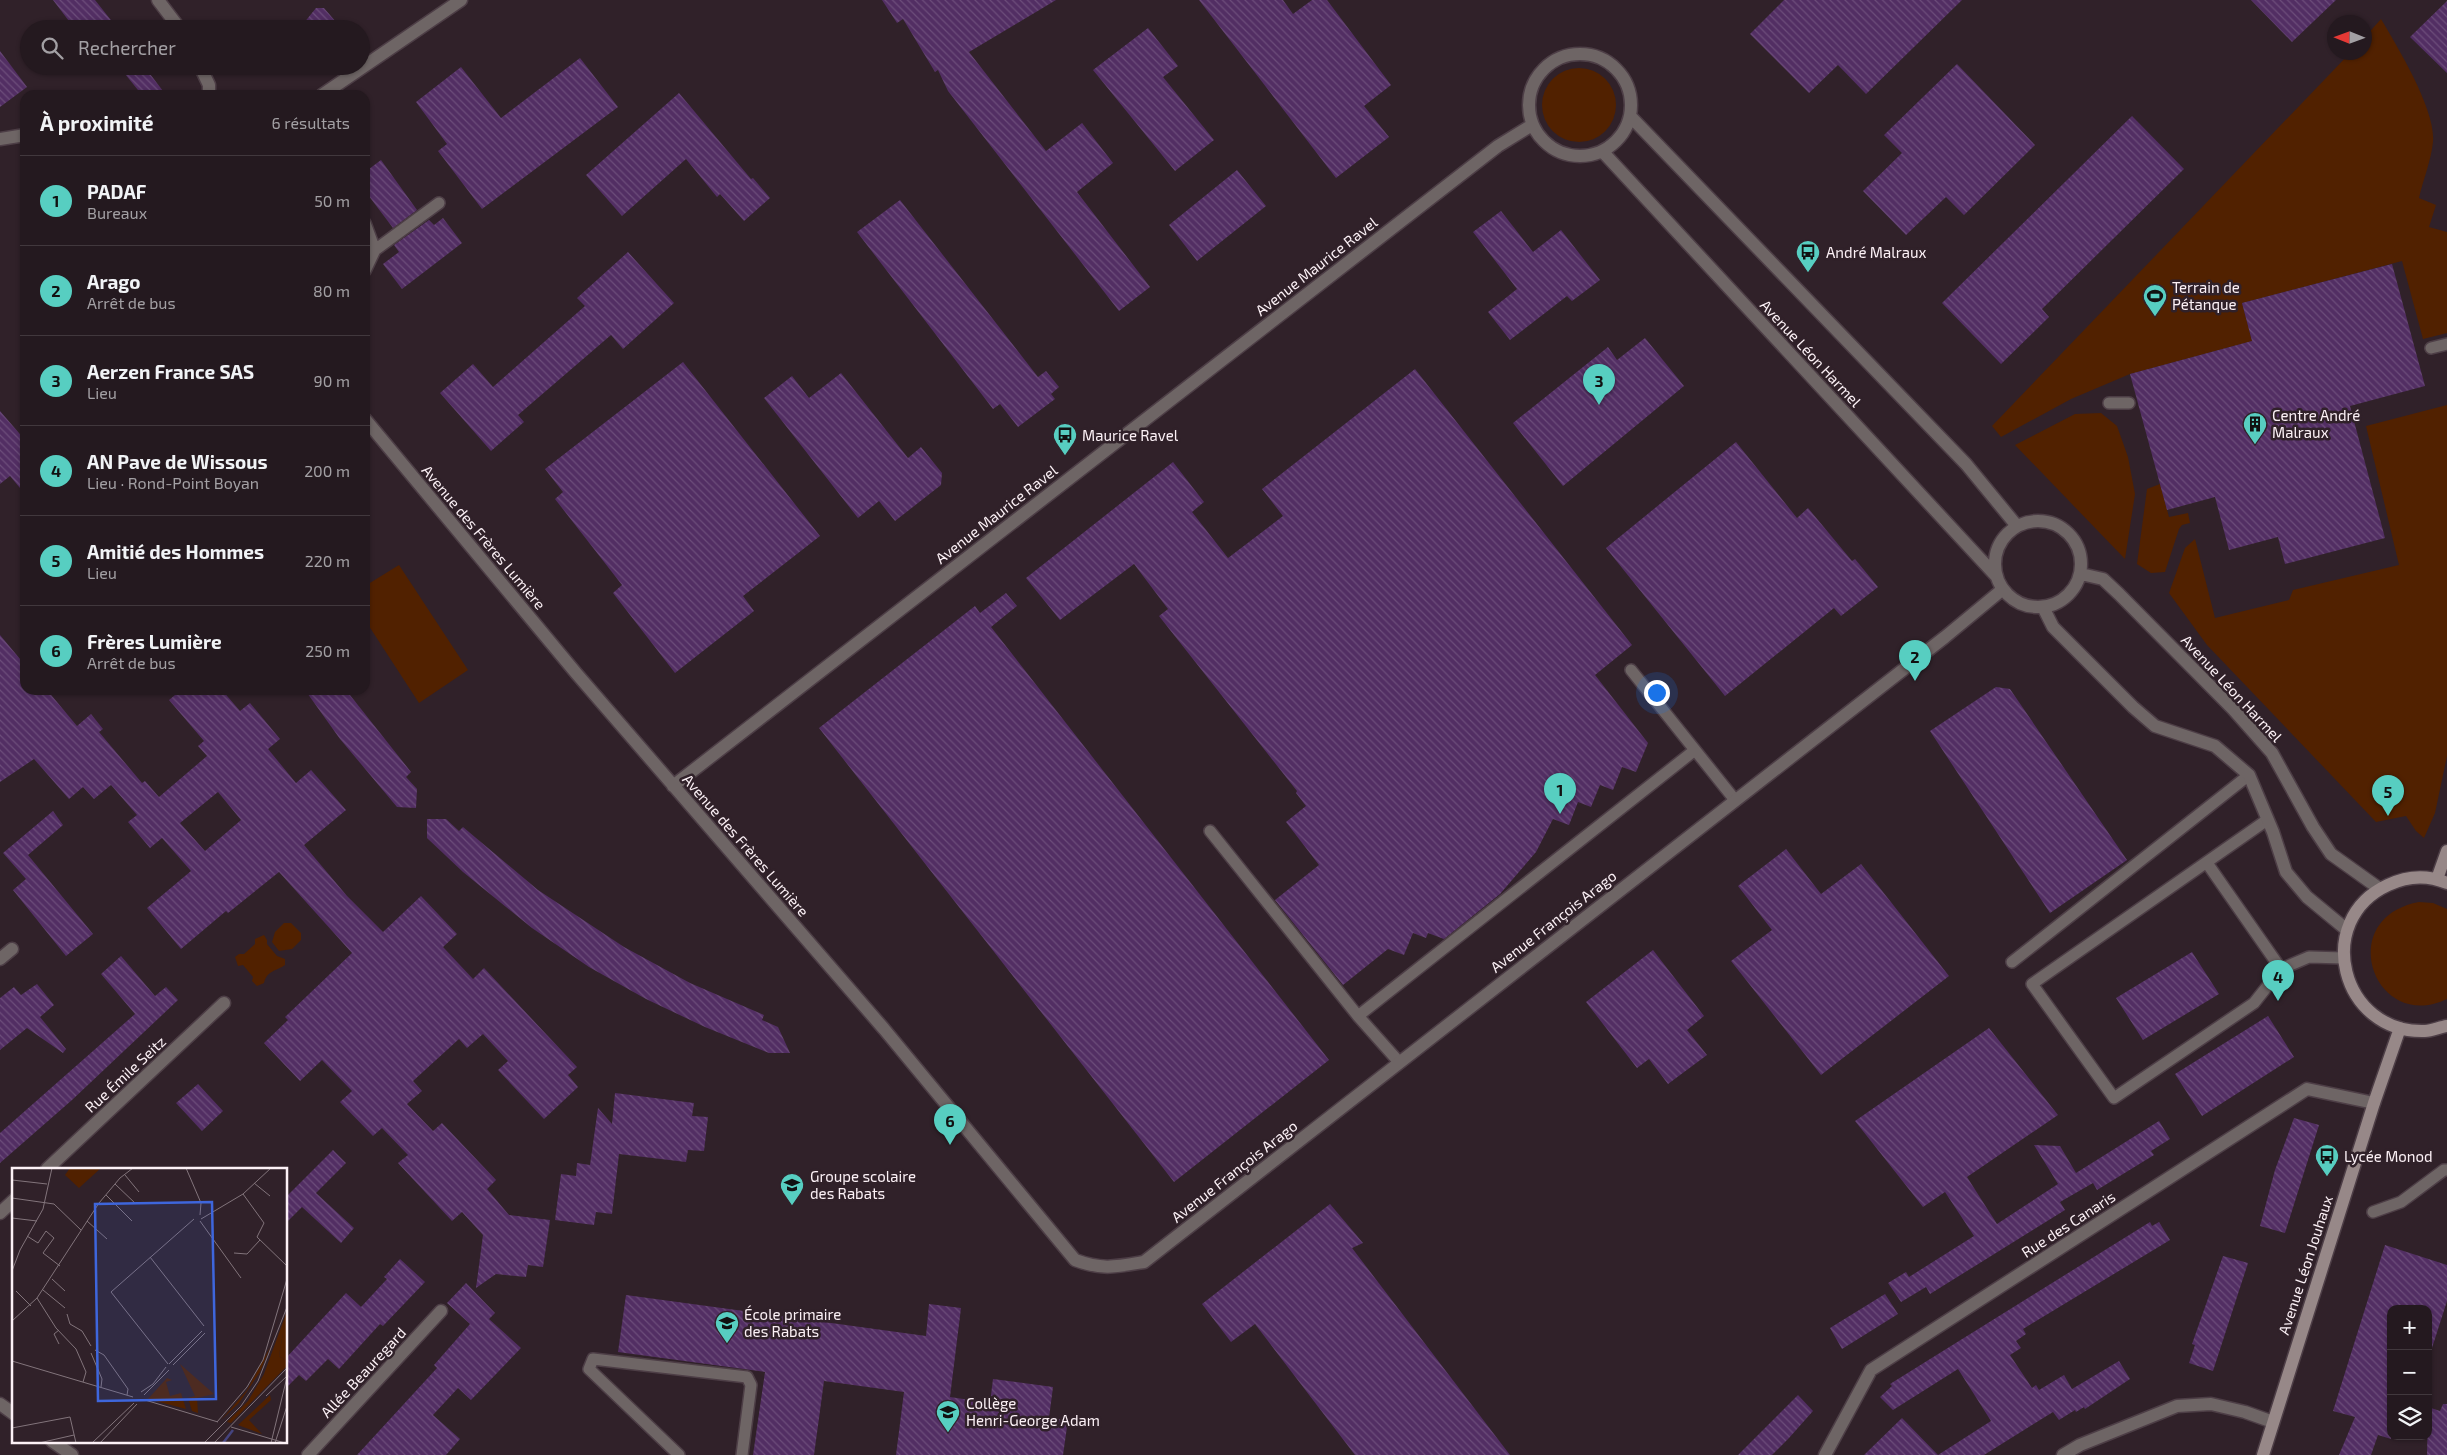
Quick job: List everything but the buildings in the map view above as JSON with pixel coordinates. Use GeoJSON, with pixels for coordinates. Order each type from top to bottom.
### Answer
{"type":"FeatureCollection","features":[{"type":"Feature","properties":{"kind":"street"},"geometry":{"type":"LineString","coordinates":[[158,0],[173,20]]}},
{"type":"Feature","properties":{"kind":"street"},"geometry":{"type":"LineString","coordinates":[[370,62],[461,0]]}},
{"type":"Feature","properties":{"kind":"street"},"geometry":{"type":"LineString","coordinates":[[1584,54],[1601,58],[1615,68],[1626,82],[1631,99],[1630,116],[1624,131],[1615,143],[1602,151],[1586,156],[1570,156],[1554,150],[1541,140],[1532,125],[1528,108],[1530,91],[1538,75],[1550,63],[1566,55],[1584,54]]}},
{"type":"Feature","properties":{"kind":"street"},"geometry":{"type":"LineString","coordinates":[[204,75],[210,90]]}},
{"type":"Feature","properties":{"kind":"street"},"geometry":{"type":"LineString","coordinates":[[329,90],[351,75]]}},
{"type":"Feature","properties":{"kind":"street"},"geometry":{"type":"LineString","coordinates":[[1630,116],[1966,464],[2017,526]]}},
{"type":"Feature","properties":{"kind":"street","name":"Avenue Maurice Ravel"},"geometry":{"type":"LineString","coordinates":[[673,786],[1490,152],[1532,125]]}},
{"type":"Feature","properties":{"kind":"street"},"geometry":{"type":"LineString","coordinates":[[0,139],[20,136]]}},
{"type":"Feature","properties":{"kind":"street","name":"Avenue Léon Harmel"},"geometry":{"type":"LineString","coordinates":[[1602,151],[1997,577]]}},
{"type":"Feature","properties":{"kind":"street","name":"Avenue des Frères Lumière"},"geometry":{"type":"LineString","coordinates":[[370,425],[576,673],[884,1028],[1074,1260],[1094,1267],[1117,1267]]}},
{"type":"Feature","properties":{"kind":"street"},"geometry":{"type":"LineString","coordinates":[[2031,521],[2050,522],[2064,529],[2074,540],[2079,552],[2080,574],[2077,585],[2058,602],[2043,607],[2027,606],[2013,599],[2003,589],[1997,577],[1995,562],[1998,547],[2005,536],[2017,526],[2031,521]]}},
{"type":"Feature","properties":{"kind":"street","name":"Avenue Léon Harmel"},"geometry":{"type":"LineString","coordinates":[[2080,574],[2103,580],[2119,594],[2233,709],[2272,753],[2313,827],[2331,854],[2380,889]]}},
{"type":"Feature","properties":{"kind":"street","name":"Avenue François Arago"},"geometry":{"type":"LineString","coordinates":[[1117,1267],[1144,1262],[1937,643],[2003,589]]}},
{"type":"Feature","properties":{"kind":"street"},"geometry":{"type":"LineString","coordinates":[[2043,607],[2053,627],[2155,726],[2215,746],[2249,775],[2268,820],[2286,872],[2307,897],[2347,930]]}},
{"type":"Feature","properties":{"kind":"street"},"geometry":{"type":"LineString","coordinates":[[2447,851],[2442,881],[2418,877],[2398,880],[2380,889],[2360,906],[2347,930],[2343,958],[2348,982],[2360,1002],[2378,1019],[2400,1028],[2426,1031],[2447,1026]]}},
{"type":"Feature","properties":{"kind":"street"},"geometry":{"type":"LineString","coordinates":[[0,959],[12,949]]}},
{"type":"Feature","properties":{"kind":"street","name":"Rue Émile Seitz"},"geometry":{"type":"LineString","coordinates":[[48,1168],[224,1002]]}},
{"type":"Feature","properties":{"kind":"street","name":"Avenue Léon Jouhaux"},"geometry":{"type":"LineString","coordinates":[[2263,1455],[2374,1103],[2400,1028]]}},
{"type":"Feature","properties":{"kind":"street","name":"Rue des Canaris"},"geometry":{"type":"LineString","coordinates":[[1825,1455],[1871,1370],[2282,1105],[2307,1089],[2374,1103]]}},
{"type":"Feature","properties":{"kind":"street"},"geometry":{"type":"LineString","coordinates":[[0,1213],[12,1202]]}},
{"type":"Feature","properties":{"kind":"street","name":"Allée Beauregard"},"geometry":{"type":"LineString","coordinates":[[308,1455],[441,1311]]}},
{"type":"Feature","properties":{"kind":"street"},"geometry":{"type":"LineString","coordinates":[[0,1404],[12,1413]]}},
{"type":"Feature","properties":{"kind":"street"},"geometry":{"type":"LineString","coordinates":[[2063,1455],[2080,1445],[2177,1406],[2211,1404],[2245,1412],[2273,1422]]}},
{"type":"Feature","properties":{"kind":"street"},"geometry":{"type":"LineString","coordinates":[[53,1442],[72,1455]]}},
{"type":"Feature","properties":{"kind":"lane"},"geometry":{"type":"LineString","coordinates":[[370,260],[375,250],[439,204]]}},
{"type":"Feature","properties":{"kind":"lane"},"geometry":{"type":"LineString","coordinates":[[370,236],[375,250]]}},
{"type":"Feature","properties":{"kind":"lane"},"geometry":{"type":"LineString","coordinates":[[2431,348],[2447,344]]}},
{"type":"Feature","properties":{"kind":"lane"},"geometry":{"type":"LineString","coordinates":[[2109,404],[2129,403]]}},
{"type":"Feature","properties":{"kind":"lane"},"geometry":{"type":"LineString","coordinates":[[1631,670],[1735,800]]}},
{"type":"Feature","properties":{"kind":"lane"},"geometry":{"type":"LineString","coordinates":[[1358,1016],[1695,750]]}},
{"type":"Feature","properties":{"kind":"lane"},"geometry":{"type":"LineString","coordinates":[[2012,962],[2249,775]]}},
{"type":"Feature","properties":{"kind":"lane"},"geometry":{"type":"LineString","coordinates":[[2268,820],[2032,984],[2114,1098],[2254,1003],[2281,969],[2309,957],[2343,958]]}},
{"type":"Feature","properties":{"kind":"lane"},"geometry":{"type":"LineString","coordinates":[[1210,831],[1358,1016],[1399,1062]]}},
{"type":"Feature","properties":{"kind":"lane"},"geometry":{"type":"LineString","coordinates":[[2207,863],[2281,969]]}},
{"type":"Feature","properties":{"kind":"lane"},"geometry":{"type":"LineString","coordinates":[[2373,1212],[2401,1202],[2444,1170],[2447,1170]]}},
{"type":"Feature","properties":{"kind":"lane"},"geometry":{"type":"LineString","coordinates":[[679,1455],[589,1369],[593,1359],[747,1377],[751,1385],[742,1455]]}},
{"type":"Feature","properties":{"kind":"shaded area"},"geometry":{"type":"Polygon","coordinates":[[[2381,19],[2414,79],[2429,113],[2433,142],[2419,198],[2436,205],[2429,227],[2447,232],[2447,333],[2423,339],[2402,261],[2242,303],[2252,341],[2130,374],[2071,399],[2001,437],[1992,426],[2343,60],[2372,60],[2372,29],[2381,19]]]}},
{"type":"Feature","properties":{"kind":"shaded area"},"geometry":{"type":"Polygon","coordinates":[[[1579,68],[1600,74],[1610,84],[1616,105],[1610,126],[1600,136],[1579,142],[1558,136],[1548,126],[1542,105],[1548,84],[1558,74],[1579,68]]]}},
{"type":"Feature","properties":{"kind":"shaded area"},"geometry":{"type":"Polygon","coordinates":[[[2447,405],[2447,756],[2435,813],[2424,838],[2416,831],[2406,816],[2376,822],[2207,645],[2169,593],[2185,548],[2195,539],[2215,618],[2289,600],[2293,590],[2399,565],[2366,426],[2447,405]]]}},
{"type":"Feature","properties":{"kind":"shaded area"},"geometry":{"type":"Polygon","coordinates":[[[2101,413],[2117,426],[2128,457],[2135,494],[2125,559],[2015,445],[2075,414],[2101,413]]]}},
{"type":"Feature","properties":{"kind":"shaded area"},"geometry":{"type":"Polygon","coordinates":[[[2160,484],[2169,517],[2188,513],[2190,523],[2182,525],[2179,529],[2165,572],[2151,573],[2137,564],[2147,489],[2160,484]]]}},
{"type":"Feature","properties":{"kind":"shaded area"},"geometry":{"type":"Polygon","coordinates":[[[399,565],[468,670],[419,703],[370,628],[370,583],[399,565]]]}},
{"type":"Feature","properties":{"kind":"shaded area"},"geometry":{"type":"Polygon","coordinates":[[[2419,902],[2433,903],[2447,909],[2447,999],[2421,1006],[2400,1001],[2383,988],[2373,970],[2371,949],[2377,929],[2393,912],[2419,902]]]}},
{"type":"Feature","properties":{"kind":"shaded area"},"geometry":{"type":"Polygon","coordinates":[[[284,923],[291,923],[301,933],[301,940],[292,949],[279,951],[272,942],[275,932],[284,923]]]}},
{"type":"Feature","properties":{"kind":"shaded area"},"geometry":{"type":"Polygon","coordinates":[[[264,935],[267,944],[277,956],[285,959],[285,965],[270,973],[264,983],[257,986],[252,981],[253,977],[243,965],[238,966],[235,957],[239,954],[244,954],[255,944],[255,939],[264,935]]]}},
{"type":"Feature","properties":{"kind":"place","name":"André Malraux"},"geometry":{"type":"Point","coordinates":[1808,273]}},
{"type":"Feature","properties":{"kind":"place","name":"Terrain de Pétanque"},"geometry":{"type":"Point","coordinates":[2155,317]}},
{"type":"Feature","properties":{"kind":"place","name":"Aerzen France SAS"},"geometry":{"type":"Point","coordinates":[1599,405]}},
{"type":"Feature","properties":{"kind":"place","name":"Centre André Malraux"},"geometry":{"type":"Point","coordinates":[2255,445]}},
{"type":"Feature","properties":{"kind":"place","name":"Maurice Ravel"},"geometry":{"type":"Point","coordinates":[1065,456]}},
{"type":"Feature","properties":{"kind":"place","name":"Arago"},"geometry":{"type":"Point","coordinates":[1915,681]}},
{"type":"Feature","properties":{"kind":"place","name":"PADAF"},"geometry":{"type":"Point","coordinates":[1560,814]}},
{"type":"Feature","properties":{"kind":"place","name":"Amitié des Hommes"},"geometry":{"type":"Point","coordinates":[2388,816]}},
{"type":"Feature","properties":{"kind":"place","name":"AN Pave de Wissous"},"geometry":{"type":"Point","coordinates":[2278,1001]}},
{"type":"Feature","properties":{"kind":"place","name":"Frères Lumière"},"geometry":{"type":"Point","coordinates":[950,1145]}},
{"type":"Feature","properties":{"kind":"place","name":"Lycée Monod"},"geometry":{"type":"Point","coordinates":[2327,1177]}},
{"type":"Feature","properties":{"kind":"place","name":"Groupe scolaire des Rabats"},"geometry":{"type":"Point","coordinates":[792,1206]}},
{"type":"Feature","properties":{"kind":"place","name":"École primaire des Rabats"},"geometry":{"type":"Point","coordinates":[727,1344]}},
{"type":"Feature","properties":{"kind":"place","name":"Collège Henri-George Adam"},"geometry":{"type":"Point","coordinates":[948,1433]}}]}
